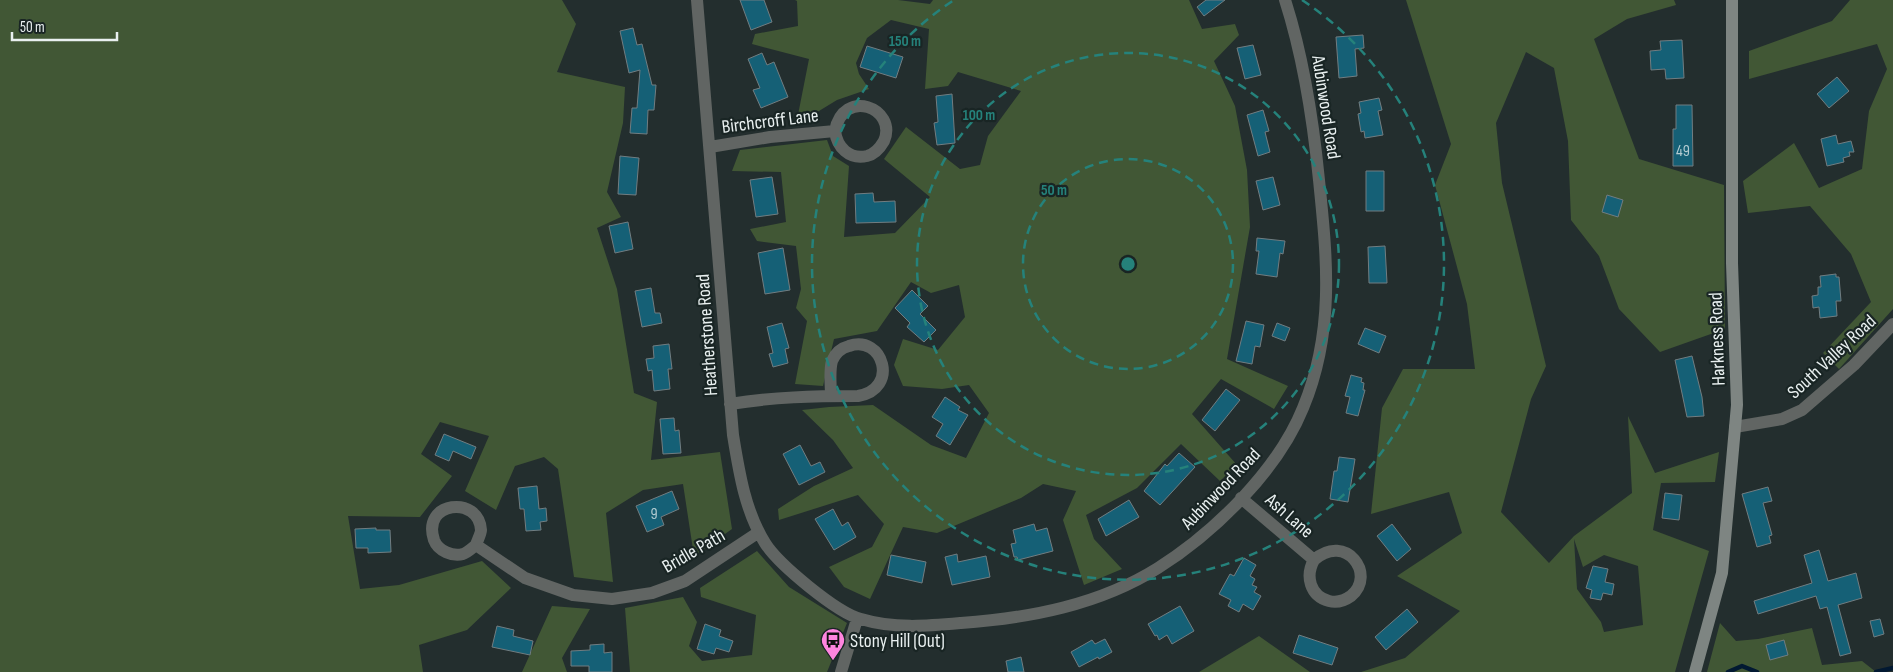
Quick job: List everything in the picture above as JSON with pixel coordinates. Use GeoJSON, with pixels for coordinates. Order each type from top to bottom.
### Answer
{"type":"FeatureCollection","features":[{"type":"Feature","properties":{"kind":"main road","name":"Harkness Road"},"geometry":{"type":"LineString","coordinates":[[1695,672],[1722,572],[1737,405],[1732,263],[1732,0]]}},
{"type":"Feature","properties":{"kind":"street","name":"Heatherstone Road"},"geometry":{"type":"LineString","coordinates":[[697,0],[730,404],[739,467],[752,516],[766,545],[779,561],[817,592],[857,619]]}},
{"type":"Feature","properties":{"kind":"street","name":"Aubinwood Road"},"geometry":{"type":"LineString","coordinates":[[857,619],[882,624],[912,626],[991,621],[1028,616],[1068,606],[1113,591],[1159,567],[1204,533],[1241,498],[1282,450],[1312,386],[1321,350],[1326,309],[1326,238],[1313,128],[1303,67],[1285,0]]}},
{"type":"Feature","properties":{"kind":"street","name":"Birchcroff Lane"},"geometry":{"type":"LineString","coordinates":[[856,106],[865,106],[880,114],[886,130],[885,138],[876,152],[861,157],[845,152],[836,139],[835,131],[836,122],[841,115],[848,109],[856,106]]}},
{"type":"Feature","properties":{"kind":"street","name":"Birchcroff Lane"},"geometry":{"type":"LineString","coordinates":[[710,147],[770,137],[835,131]]}},
{"type":"Feature","properties":{"kind":"street","name":"South Valley Road"},"geometry":{"type":"LineString","coordinates":[[1735,427],[1782,419],[1802,410],[1854,365],[1893,324]]}},
{"type":"Feature","properties":{"kind":"street"},"geometry":{"type":"LineString","coordinates":[[730,404],[770,398],[866,395],[880,384],[883,376],[883,367],[880,358],[875,352],[860,344],[843,348],[837,353],[832,361],[831,396]]}},
{"type":"Feature","properties":{"kind":"street","name":"Ash Lane"},"geometry":{"type":"LineString","coordinates":[[1241,498],[1314,560]]}},
{"type":"Feature","properties":{"kind":"street","name":"Bridle Path"},"geometry":{"type":"LineString","coordinates":[[476,545],[525,578],[573,596],[612,599],[652,592],[685,581],[759,532]]}},
{"type":"Feature","properties":{"kind":"street","name":"Ash Lane"},"geometry":{"type":"LineString","coordinates":[[1330,551],[1340,551],[1348,554],[1355,560],[1361,576],[1359,585],[1354,593],[1341,601],[1333,602],[1318,596],[1310,582],[1311,566],[1314,560],[1330,551]]}},
{"type":"Feature","properties":{"kind":"street"},"geometry":{"type":"LineString","coordinates":[[841,672],[857,619]]}},
{"type":"Feature","properties":{"kind":"green space"},"geometry":{"type":"Polygon","coordinates":[[[0,0],[562,0],[576,24],[557,72],[625,87],[623,123],[607,192],[621,217],[597,228],[617,289],[634,393],[657,402],[651,460],[720,452],[732,529],[694,556],[683,484],[643,490],[606,513],[613,582],[574,577],[558,469],[544,457],[515,466],[496,510],[465,491],[489,436],[440,422],[421,454],[452,476],[420,517],[348,516],[360,589],[399,585],[482,561],[511,588],[467,630],[419,645],[423,672],[0,672],[0,0]]]}},
{"type":"Feature","properties":{"kind":"green space"},"geometry":{"type":"Polygon","coordinates":[[[795,0],[898,0],[930,4],[933,0],[1189,0],[1202,29],[1235,24],[1239,35],[1214,61],[1235,106],[1247,170],[1250,227],[1227,359],[1288,386],[1274,409],[1221,379],[1192,414],[1237,465],[1220,481],[1181,444],[1137,488],[1086,515],[1094,539],[1122,569],[1084,585],[1063,520],[1076,491],[1043,484],[1021,498],[937,533],[903,527],[870,599],[844,587],[829,567],[872,547],[884,524],[858,495],[779,520],[778,509],[814,486],[853,468],[833,440],[802,410],[873,405],[931,445],[966,458],[989,413],[969,385],[942,389],[903,386],[894,365],[903,339],[938,350],[965,317],[959,285],[931,293],[911,282],[877,331],[834,339],[823,386],[795,384],[807,321],[796,308],[801,289],[796,246],[757,241],[750,229],[786,222],[781,172],[732,171],[740,150],[827,140],[833,156],[849,166],[844,237],[895,233],[930,197],[884,159],[906,127],[960,169],[980,165],[988,136],[1021,91],[958,72],[948,86],[925,89],[929,29],[891,20],[867,38],[856,63],[859,74],[869,89],[837,100],[796,125],[809,59],[752,44],[755,34],[798,26],[797,1],[795,0]]]}},
{"type":"Feature","properties":{"kind":"green space"},"geometry":{"type":"Polygon","coordinates":[[[1406,0],[1674,0],[1676,5],[1627,19],[1594,39],[1639,159],[1724,185],[1725,329],[1660,352],[1619,309],[1599,256],[1571,220],[1568,141],[1554,68],[1526,52],[1496,123],[1502,183],[1546,366],[1531,399],[1501,512],[1549,563],[1574,536],[1632,493],[1628,416],[1655,473],[1719,452],[1715,482],[1661,483],[1653,530],[1709,551],[1675,672],[1361,672],[1405,658],[1460,611],[1397,576],[1462,533],[1449,492],[1371,514],[1382,408],[1403,369],[1475,369],[1467,304],[1435,185],[1451,144],[1406,0]],[[1574,539],[1577,589],[1601,622],[1604,632],[1643,625],[1638,566],[1604,555],[1583,567],[1574,539]]]}},
{"type":"Feature","properties":{"kind":"green space"},"geometry":{"type":"Polygon","coordinates":[[[1850,0],[1893,0],[1893,309],[1839,369],[1823,353],[1871,302],[1851,254],[1810,206],[1748,213],[1743,181],[1794,143],[1819,188],[1862,169],[1869,111],[1887,69],[1877,44],[1749,79],[1749,51],[1832,21],[1850,0]]]}},
{"type":"Feature","properties":{"kind":"green space"},"geometry":{"type":"Polygon","coordinates":[[[757,551],[789,587],[847,623],[827,672],[630,672],[625,608],[683,597],[697,622],[689,646],[702,661],[752,655],[756,615],[701,597],[700,588],[757,551]]]}},
{"type":"Feature","properties":{"kind":"green space"},"geometry":{"type":"Polygon","coordinates":[[[552,606],[590,609],[562,658],[567,672],[522,672],[552,606]]]}},
{"type":"Feature","properties":{"kind":"green space"},"geometry":{"type":"Polygon","coordinates":[[[1720,623],[1736,641],[1758,639],[1812,628],[1822,665],[1862,661],[1876,672],[1707,672],[1720,623]]]}},
{"type":"Feature","properties":{"kind":"green space"},"geometry":{"type":"Polygon","coordinates":[[[1259,636],[1310,672],[1199,672],[1259,636]]]}},
{"type":"Feature","properties":{"kind":"building"},"geometry":{"type":"Polygon","coordinates":[[[740,0],[764,0],[772,22],[751,30],[740,0]]]}},
{"type":"Feature","properties":{"kind":"building"},"geometry":{"type":"Polygon","coordinates":[[[1206,0],[1225,0],[1204,16],[1197,7],[1206,0]]]}},
{"type":"Feature","properties":{"kind":"building"},"geometry":{"type":"Polygon","coordinates":[[[633,28],[637,45],[642,44],[652,85],[656,85],[654,110],[648,110],[647,134],[630,133],[632,108],[637,108],[640,70],[629,73],[620,31],[633,28]]]}},
{"type":"Feature","properties":{"kind":"building"},"geometry":{"type":"Polygon","coordinates":[[[1363,35],[1364,48],[1355,49],[1357,76],[1339,78],[1336,37],[1363,35]]]}},
{"type":"Feature","properties":{"kind":"building"},"geometry":{"type":"Polygon","coordinates":[[[1682,40],[1684,78],[1666,79],[1665,69],[1651,70],[1650,51],[1661,50],[1660,41],[1682,40]]]}},
{"type":"Feature","properties":{"kind":"building"},"geometry":{"type":"Polygon","coordinates":[[[1253,45],[1261,75],[1245,79],[1237,48],[1253,45]]]}},
{"type":"Feature","properties":{"kind":"building"},"geometry":{"type":"Polygon","coordinates":[[[867,46],[903,57],[896,78],[860,67],[867,46]]]}},
{"type":"Feature","properties":{"kind":"building"},"geometry":{"type":"Polygon","coordinates":[[[762,53],[767,65],[774,62],[788,97],[761,108],[753,90],[760,88],[748,59],[762,53]]]}},
{"type":"Feature","properties":{"kind":"building"},"geometry":{"type":"Polygon","coordinates":[[[1837,77],[1849,91],[1829,108],[1817,94],[1837,77]]]}},
{"type":"Feature","properties":{"kind":"building"},"geometry":{"type":"Polygon","coordinates":[[[952,94],[955,143],[937,145],[934,123],[938,122],[936,96],[952,94]]]}},
{"type":"Feature","properties":{"kind":"building"},"geometry":{"type":"Polygon","coordinates":[[[1379,98],[1382,110],[1378,111],[1383,135],[1365,138],[1364,131],[1361,132],[1358,114],[1361,113],[1359,102],[1379,98]]]}},
{"type":"Feature","properties":{"kind":"building"},"geometry":{"type":"Polygon","coordinates":[[[1676,105],[1692,105],[1693,166],[1673,166],[1673,129],[1676,129],[1676,105]]]}},
{"type":"Feature","properties":{"kind":"building"},"geometry":{"type":"Polygon","coordinates":[[[1263,110],[1269,131],[1265,132],[1270,152],[1258,156],[1247,115],[1263,110]]]}},
{"type":"Feature","properties":{"kind":"building"},"geometry":{"type":"Polygon","coordinates":[[[1836,135],[1838,144],[1851,141],[1854,152],[1849,152],[1850,156],[1843,158],[1844,162],[1827,166],[1821,139],[1836,135]]]}},
{"type":"Feature","properties":{"kind":"building"},"geometry":{"type":"Polygon","coordinates":[[[620,156],[639,158],[636,195],[618,194],[620,156]]]}},
{"type":"Feature","properties":{"kind":"building"},"geometry":{"type":"Polygon","coordinates":[[[1366,171],[1384,171],[1384,211],[1366,211],[1366,171]]]}},
{"type":"Feature","properties":{"kind":"building"},"geometry":{"type":"Polygon","coordinates":[[[772,177],[778,214],[756,217],[750,180],[772,177]]]}},
{"type":"Feature","properties":{"kind":"building"},"geometry":{"type":"Polygon","coordinates":[[[1273,177],[1280,205],[1263,210],[1256,181],[1273,177]]]}},
{"type":"Feature","properties":{"kind":"building"},"geometry":{"type":"Polygon","coordinates":[[[873,193],[874,202],[895,201],[896,222],[856,223],[855,194],[873,193]]]}},
{"type":"Feature","properties":{"kind":"building"},"geometry":{"type":"Polygon","coordinates":[[[1607,195],[1623,200],[1618,217],[1602,212],[1607,195]]]}},
{"type":"Feature","properties":{"kind":"building"},"geometry":{"type":"Polygon","coordinates":[[[628,222],[633,249],[615,253],[609,226],[628,222]]]}},
{"type":"Feature","properties":{"kind":"building"},"geometry":{"type":"Polygon","coordinates":[[[1257,238],[1285,241],[1283,254],[1280,253],[1277,277],[1256,274],[1259,251],[1256,251],[1257,238]]]}},
{"type":"Feature","properties":{"kind":"building"},"geometry":{"type":"Polygon","coordinates":[[[1385,246],[1387,283],[1369,283],[1368,247],[1385,246]]]}},
{"type":"Feature","properties":{"kind":"building"},"geometry":{"type":"Polygon","coordinates":[[[783,248],[790,290],[765,294],[758,253],[783,248]]]}},
{"type":"Feature","properties":{"kind":"building"},"geometry":{"type":"Polygon","coordinates":[[[1836,274],[1836,277],[1839,277],[1841,301],[1836,301],[1837,316],[1820,318],[1819,307],[1813,308],[1812,296],[1818,295],[1818,287],[1821,287],[1820,276],[1836,274]]]}},
{"type":"Feature","properties":{"kind":"building"},"geometry":{"type":"Polygon","coordinates":[[[651,288],[655,313],[660,313],[662,323],[642,327],[635,291],[651,288]]]}},
{"type":"Feature","properties":{"kind":"building"},"geometry":{"type":"Polygon","coordinates":[[[912,290],[928,306],[920,314],[936,330],[924,342],[907,327],[910,323],[895,308],[912,290]]]}},
{"type":"Feature","properties":{"kind":"building"},"geometry":{"type":"Polygon","coordinates":[[[1246,321],[1264,325],[1260,347],[1255,346],[1252,364],[1236,361],[1246,321]]]}},
{"type":"Feature","properties":{"kind":"building"},"geometry":{"type":"Polygon","coordinates":[[[782,323],[789,348],[785,349],[788,363],[773,367],[769,354],[773,353],[767,327],[782,323]]]}},
{"type":"Feature","properties":{"kind":"building"},"geometry":{"type":"Polygon","coordinates":[[[1277,323],[1290,328],[1285,341],[1272,336],[1277,323]]]}},
{"type":"Feature","properties":{"kind":"building"},"geometry":{"type":"Polygon","coordinates":[[[1365,328],[1386,336],[1379,353],[1358,344],[1365,328]]]}},
{"type":"Feature","properties":{"kind":"building"},"geometry":{"type":"Polygon","coordinates":[[[669,344],[672,369],[668,369],[670,389],[654,391],[652,370],[648,371],[646,359],[654,358],[653,346],[669,344]]]}},
{"type":"Feature","properties":{"kind":"building"},"geometry":{"type":"Polygon","coordinates":[[[1692,356],[1702,397],[1704,416],[1687,417],[1675,360],[1692,356]]]}},
{"type":"Feature","properties":{"kind":"building"},"geometry":{"type":"Polygon","coordinates":[[[1351,375],[1362,378],[1361,382],[1364,383],[1363,390],[1365,390],[1358,416],[1346,413],[1350,397],[1345,396],[1351,375]]]}},
{"type":"Feature","properties":{"kind":"building"},"geometry":{"type":"Polygon","coordinates":[[[1226,389],[1240,400],[1215,431],[1202,420],[1226,389]]]}},
{"type":"Feature","properties":{"kind":"building"},"geometry":{"type":"Polygon","coordinates":[[[945,397],[960,407],[958,410],[968,415],[950,445],[936,436],[943,424],[932,417],[945,397]]]}},
{"type":"Feature","properties":{"kind":"building"},"geometry":{"type":"Polygon","coordinates":[[[674,418],[675,431],[679,430],[681,453],[663,454],[660,419],[674,418]]]}},
{"type":"Feature","properties":{"kind":"building"},"geometry":{"type":"Polygon","coordinates":[[[444,434],[476,447],[471,459],[453,451],[449,461],[435,455],[444,434]]]}},
{"type":"Feature","properties":{"kind":"building"},"geometry":{"type":"Polygon","coordinates":[[[800,445],[811,466],[820,462],[825,472],[799,485],[783,454],[800,445]]]}},
{"type":"Feature","properties":{"kind":"building"},"geometry":{"type":"Polygon","coordinates":[[[1179,453],[1195,467],[1160,505],[1144,491],[1165,464],[1167,466],[1179,453]]]}},
{"type":"Feature","properties":{"kind":"building"},"geometry":{"type":"Polygon","coordinates":[[[1339,457],[1355,459],[1348,502],[1330,499],[1334,471],[1337,471],[1339,457]]]}},
{"type":"Feature","properties":{"kind":"building"},"geometry":{"type":"Polygon","coordinates":[[[537,486],[539,509],[546,508],[547,521],[540,522],[541,530],[526,531],[524,509],[520,509],[518,488],[537,486]]]}},
{"type":"Feature","properties":{"kind":"building"},"geometry":{"type":"Polygon","coordinates":[[[1768,487],[1772,501],[1763,503],[1772,535],[1769,536],[1771,543],[1757,547],[1742,494],[1768,487]]]}},
{"type":"Feature","properties":{"kind":"building"},"geometry":{"type":"Polygon","coordinates":[[[672,491],[679,509],[661,517],[664,525],[647,532],[636,506],[672,491]]]}},
{"type":"Feature","properties":{"kind":"building"},"geometry":{"type":"Polygon","coordinates":[[[1665,493],[1682,495],[1679,520],[1662,518],[1665,493]]]}},
{"type":"Feature","properties":{"kind":"building"},"geometry":{"type":"Polygon","coordinates":[[[1129,500],[1139,517],[1106,536],[1098,519],[1129,500]]]}},
{"type":"Feature","properties":{"kind":"building"},"geometry":{"type":"Polygon","coordinates":[[[833,509],[842,526],[848,522],[856,537],[834,550],[815,519],[833,509]]]}},
{"type":"Feature","properties":{"kind":"building"},"geometry":{"type":"Polygon","coordinates":[[[1034,524],[1036,531],[1047,528],[1053,551],[1018,560],[1017,557],[1014,557],[1011,544],[1016,543],[1013,530],[1034,524]]]}},
{"type":"Feature","properties":{"kind":"building"},"geometry":{"type":"Polygon","coordinates":[[[1392,524],[1411,549],[1397,561],[1377,536],[1392,524]]]}},
{"type":"Feature","properties":{"kind":"building"},"geometry":{"type":"Polygon","coordinates":[[[376,528],[376,530],[390,530],[391,552],[368,553],[368,548],[356,548],[355,529],[376,528]]]}},
{"type":"Feature","properties":{"kind":"building"},"geometry":{"type":"Polygon","coordinates":[[[1819,550],[1828,581],[1856,573],[1862,598],[1838,605],[1851,653],[1840,656],[1827,607],[1820,609],[1816,596],[1758,614],[1754,601],[1812,583],[1804,555],[1819,550]]]}},
{"type":"Feature","properties":{"kind":"building"},"geometry":{"type":"Polygon","coordinates":[[[957,554],[958,562],[986,556],[990,577],[952,585],[945,557],[957,554]]]}},
{"type":"Feature","properties":{"kind":"building"},"geometry":{"type":"Polygon","coordinates":[[[891,555],[926,562],[922,583],[887,575],[891,555]]]}},
{"type":"Feature","properties":{"kind":"building"},"geometry":{"type":"Polygon","coordinates":[[[1244,558],[1256,565],[1250,576],[1255,579],[1252,585],[1257,587],[1254,592],[1261,596],[1253,610],[1243,604],[1239,612],[1228,606],[1231,600],[1219,594],[1230,574],[1234,576],[1244,558]]]}},
{"type":"Feature","properties":{"kind":"building"},"geometry":{"type":"Polygon","coordinates":[[[1593,566],[1608,569],[1605,582],[1614,584],[1612,595],[1603,593],[1601,600],[1590,598],[1592,590],[1586,588],[1593,566]]]}},
{"type":"Feature","properties":{"kind":"building"},"geometry":{"type":"Polygon","coordinates":[[[1180,606],[1194,631],[1172,644],[1167,635],[1159,640],[1148,624],[1180,606]]]}},
{"type":"Feature","properties":{"kind":"building"},"geometry":{"type":"Polygon","coordinates":[[[1407,609],[1418,622],[1386,650],[1375,637],[1407,609]]]}},
{"type":"Feature","properties":{"kind":"building"},"geometry":{"type":"Polygon","coordinates":[[[1880,619],[1884,634],[1874,637],[1870,621],[1880,619]]]}},
{"type":"Feature","properties":{"kind":"building"},"geometry":{"type":"Polygon","coordinates":[[[705,624],[721,630],[719,636],[733,641],[729,652],[716,648],[714,654],[697,649],[705,624]]]}},
{"type":"Feature","properties":{"kind":"building"},"geometry":{"type":"Polygon","coordinates":[[[497,626],[514,630],[513,636],[533,641],[530,655],[492,647],[497,626]]]}},
{"type":"Feature","properties":{"kind":"building"},"geometry":{"type":"Polygon","coordinates":[[[1299,635],[1338,648],[1332,665],[1293,653],[1299,635]]]}},
{"type":"Feature","properties":{"kind":"building"},"geometry":{"type":"Polygon","coordinates":[[[1105,639],[1112,652],[1079,667],[1071,652],[1092,640],[1095,644],[1105,639]]]}},
{"type":"Feature","properties":{"kind":"building"},"geometry":{"type":"Polygon","coordinates":[[[1784,640],[1788,655],[1770,660],[1766,645],[1784,640]]]}},
{"type":"Feature","properties":{"kind":"building"},"geometry":{"type":"Polygon","coordinates":[[[604,644],[604,653],[612,652],[612,672],[589,672],[589,666],[571,666],[571,651],[590,650],[590,645],[604,644]]]}},
{"type":"Feature","properties":{"kind":"building"},"geometry":{"type":"Polygon","coordinates":[[[1021,657],[1024,672],[1008,672],[1006,661],[1021,657]]]}},
{"type":"Feature","properties":{"kind":"waterway"},"geometry":{"type":"LineString","coordinates":[[1728,672],[1742,666],[1757,672]]}},
{"type":"Feature","properties":{"kind":"waterway"},"geometry":{"type":"LineString","coordinates":[[1876,672],[1893,668]]}},
{"type":"Feature","properties":{"kind":"place","name":"Stony Hill (Out)"},"geometry":{"type":"Point","coordinates":[833,661]}}]}
